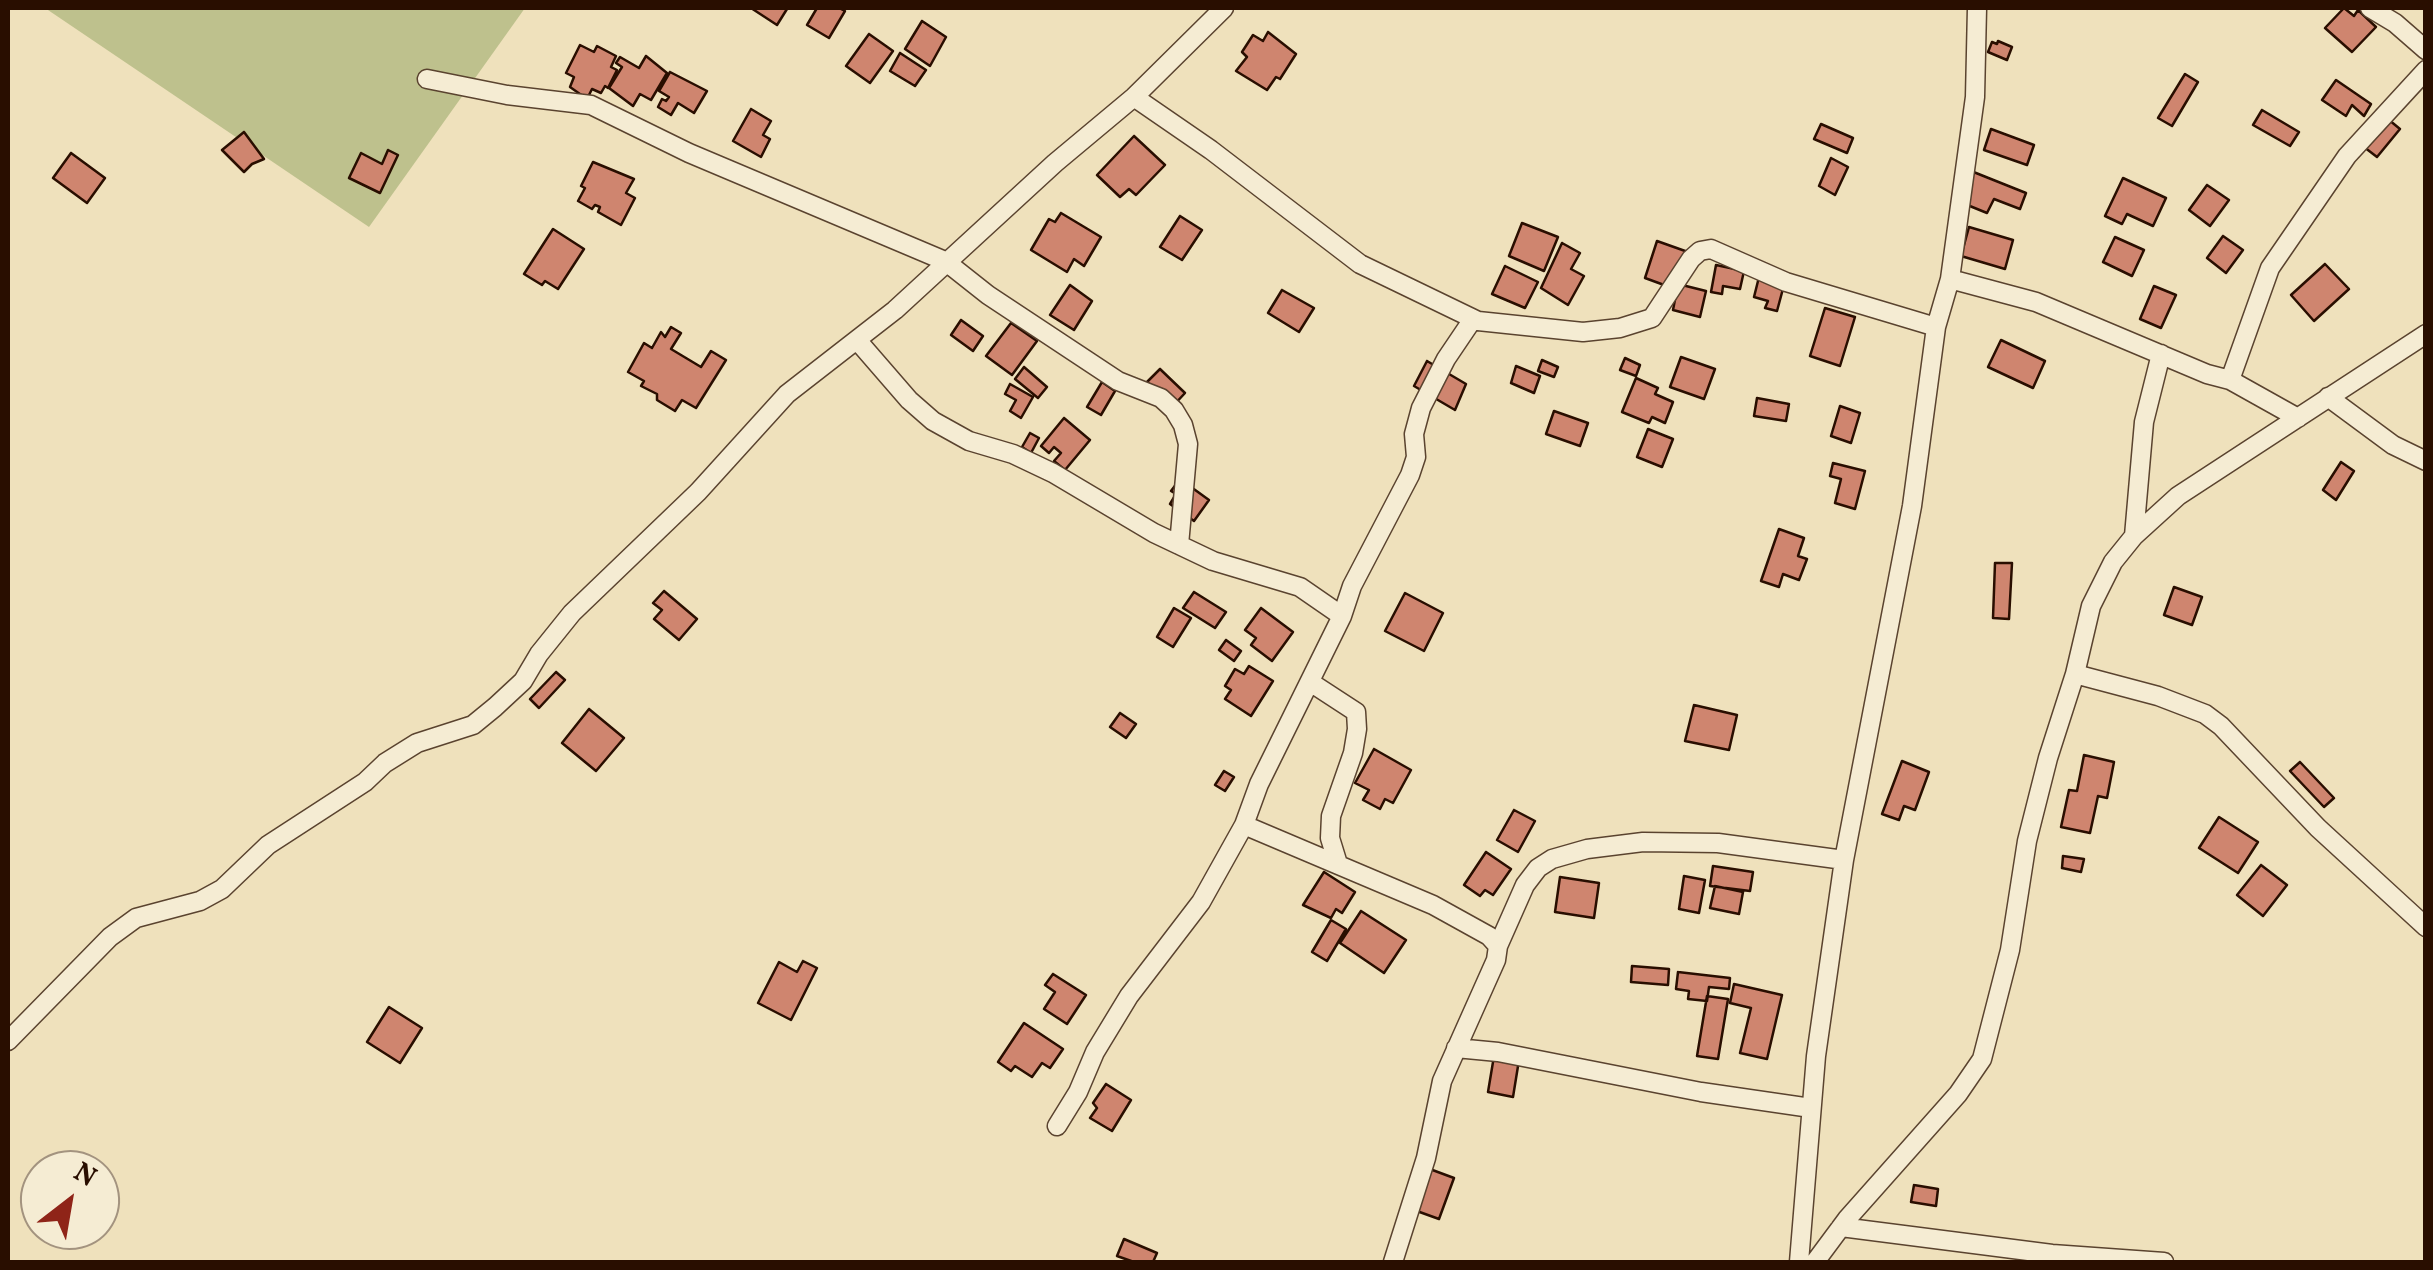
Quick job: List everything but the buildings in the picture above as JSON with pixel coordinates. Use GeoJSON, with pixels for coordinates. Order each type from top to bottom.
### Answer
{"type":"FeatureCollection","features":[{"type":"Feature","properties":{"kind":"street"},"geometry":{"type":"LineString","coordinates":[[8,1041],[110,937],[136,918],[200,901],[222,889],[268,845],[365,782],[385,764],[417,743],[473,726],[495,708],[523,681],[572,613],[698,492],[787,394],[895,310],[945,261],[1134,97],[1224,8]]}},
{"type":"Feature","properties":{"kind":"street"},"geometry":{"type":"LineString","coordinates":[[1800,1262],[1811,1108],[1844,860],[1912,506],[1936,327],[1950,280],[1974,98],[1977,8]]}},
{"type":"Feature","properties":{"kind":"street"},"geometry":{"type":"LineString","coordinates":[[2370,8],[2396,23],[2426,50]]}},
{"type":"Feature","properties":{"kind":"street"},"geometry":{"type":"LineString","coordinates":[[2230,380],[2270,268],[2347,156],[2426,70]]}},
{"type":"Feature","properties":{"kind":"street"},"geometry":{"type":"LineString","coordinates":[[426,79],[507,95],[591,105],[689,153],[945,261],[988,295],[1118,381],[1161,398],[1174,410],[1184,425],[1188,444],[1179,545]]}},
{"type":"Feature","properties":{"kind":"street"},"geometry":{"type":"LineString","coordinates":[[1134,97],[1360,264],[1473,319],[1583,332],[1620,328],[1652,318],[1675,289],[1691,259],[1700,251],[1711,250],[1786,282],[1936,327]]}},
{"type":"Feature","properties":{"kind":"street"},"geometry":{"type":"LineString","coordinates":[[1950,280],[2036,302],[2206,374],[2230,380],[2298,418]]}},
{"type":"Feature","properties":{"kind":"street"},"geometry":{"type":"LineString","coordinates":[[1057,1126],[1129,996],[1201,902],[1244,824],[1259,784],[1342,616],[1352,586],[1410,475],[1416,458],[1414,434],[1421,408],[1446,359],[1473,319]]}},
{"type":"Feature","properties":{"kind":"street"},"geometry":{"type":"LineString","coordinates":[[1815,1262],[1840,1228],[1958,1094],[1982,1059],[2010,950],[2027,841],[2048,758],[2075,674],[2091,606],[2113,562],[2134,536],[2178,496],[2426,334]]}},
{"type":"Feature","properties":{"kind":"street"},"geometry":{"type":"LineString","coordinates":[[857,340],[909,400],[933,421],[969,441],[1013,454],[1053,473],[1212,561],[1300,587],[1342,616]]}},
{"type":"Feature","properties":{"kind":"street"},"geometry":{"type":"LineString","coordinates":[[2134,536],[2144,422],[2161,354]]}},
{"type":"Feature","properties":{"kind":"street"},"geometry":{"type":"LineString","coordinates":[[2328,397],[2393,446],[2426,462]]}},
{"type":"Feature","properties":{"kind":"street"},"geometry":{"type":"LineString","coordinates":[[2075,674],[2158,696],[2204,714],[2221,726],[2318,828],[2426,927]]}},
{"type":"Feature","properties":{"kind":"street"},"geometry":{"type":"LineString","coordinates":[[1310,682],[1356,712],[1352,753],[1331,816],[1330,838],[1338,864]]}},
{"type":"Feature","properties":{"kind":"street"},"geometry":{"type":"LineString","coordinates":[[1244,824],[1433,906],[1489,936],[1498,946]]}},
{"type":"Feature","properties":{"kind":"street"},"geometry":{"type":"LineString","coordinates":[[1393,1262],[1426,1158],[1442,1082],[1525,884],[1538,868],[1552,859],[1587,848],[1644,842],[1718,843],[1844,860]]}},
{"type":"Feature","properties":{"kind":"street"},"geometry":{"type":"LineString","coordinates":[[1456,1048],[1498,1052],[1701,1092],[1811,1108]]}},
{"type":"Feature","properties":{"kind":"street"},"geometry":{"type":"LineString","coordinates":[[1840,1228],[2052,1254],[2164,1262]]}},
{"type":"Feature","properties":{"kind":"green space"},"geometry":{"type":"Polygon","coordinates":[[[45,8],[525,8],[369,227],[45,8]]]}}]}
